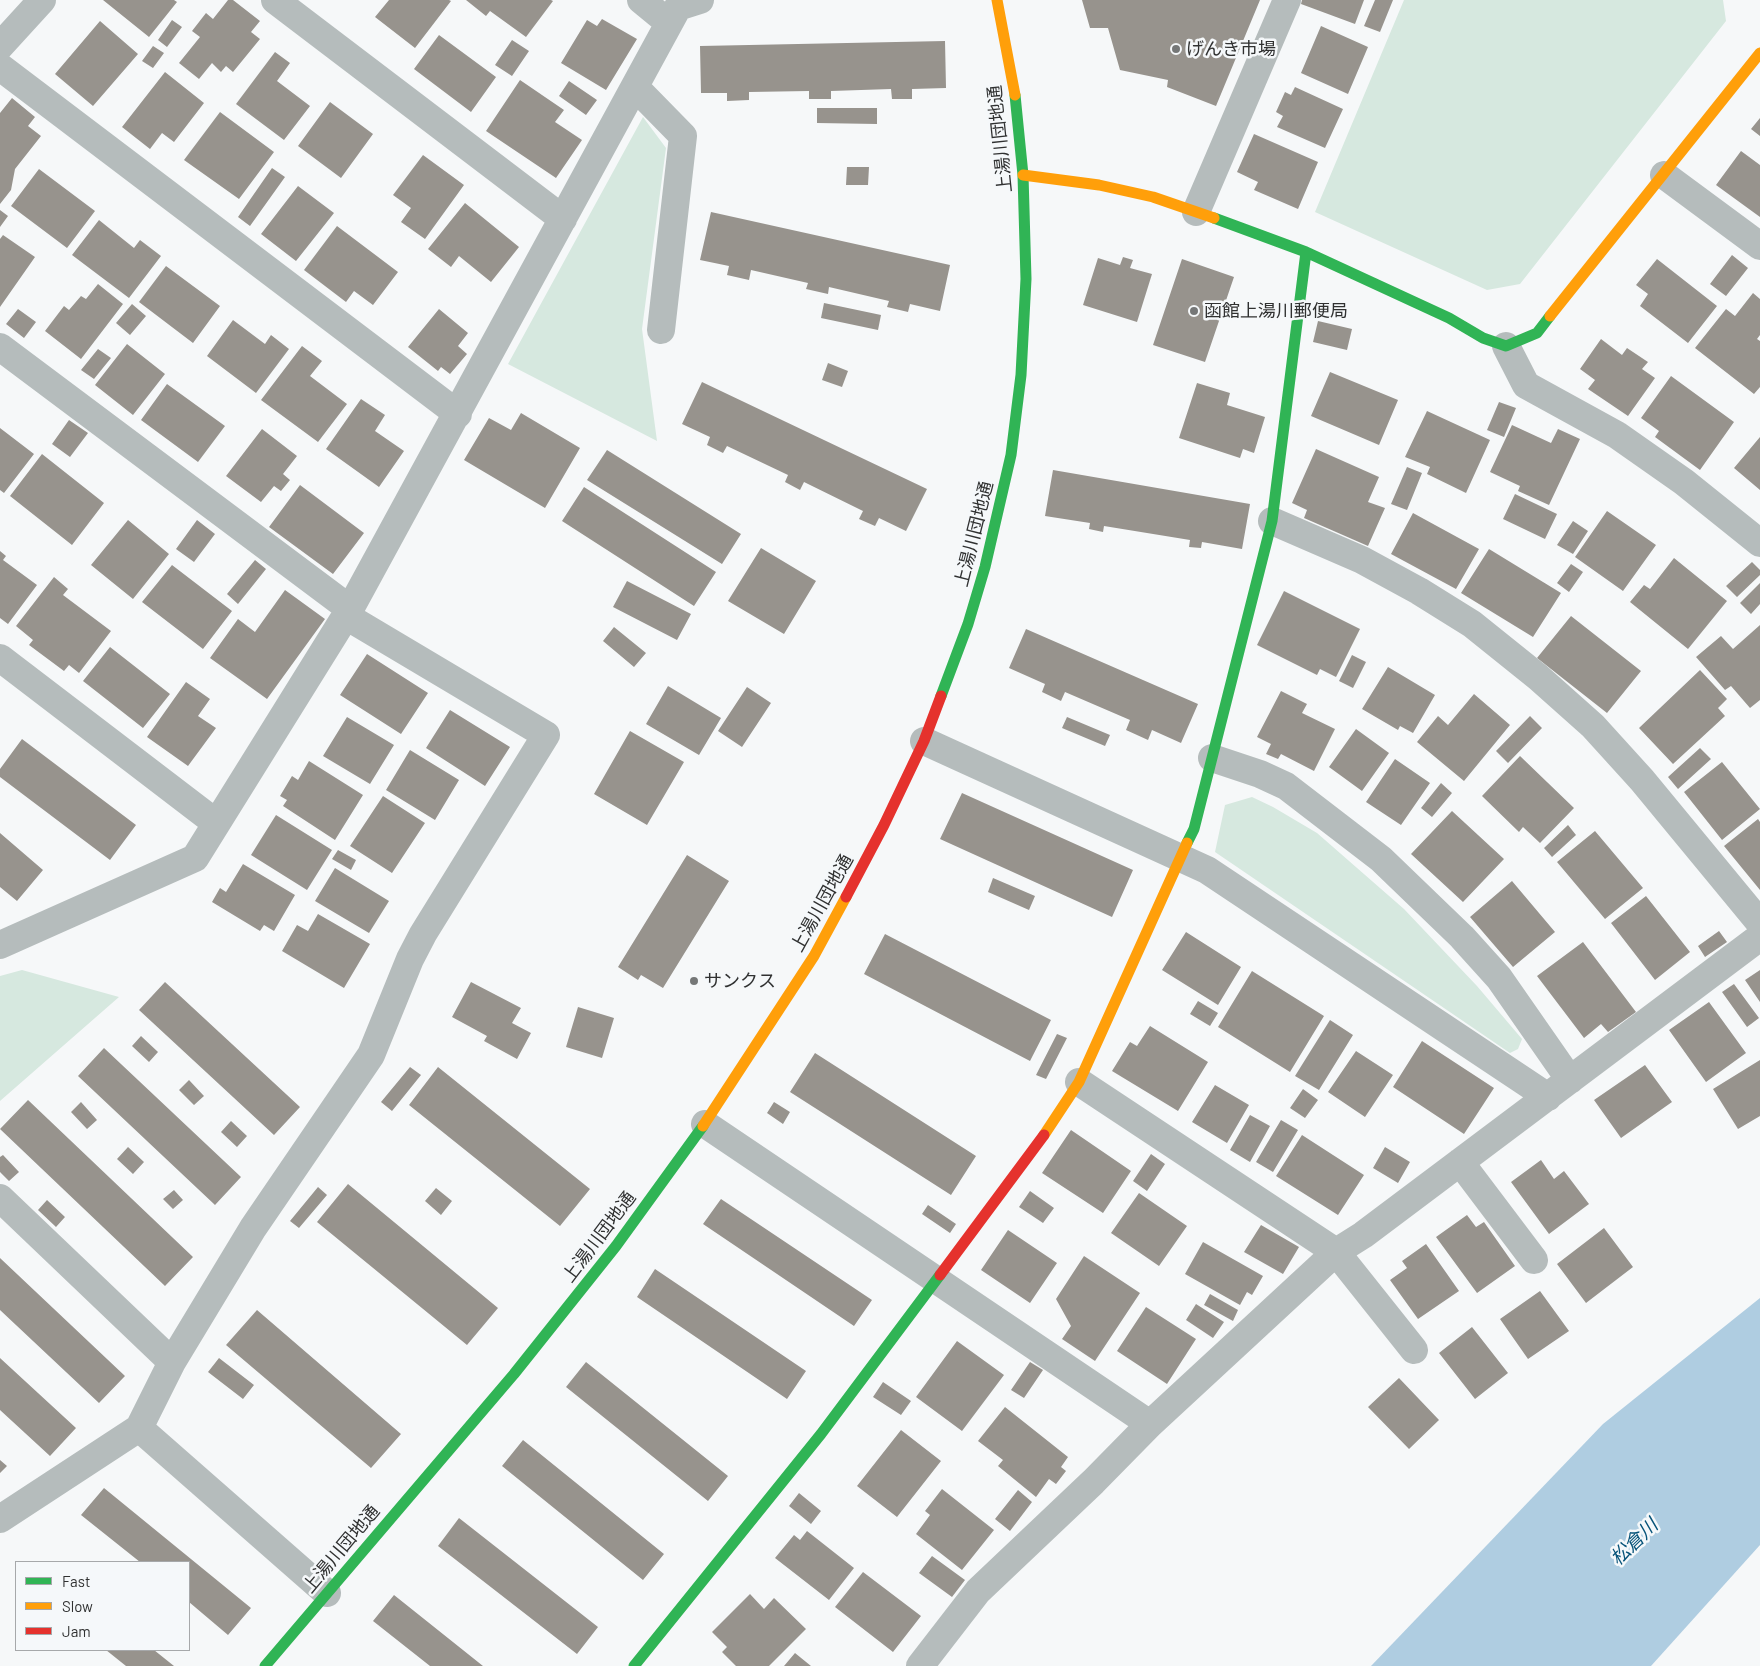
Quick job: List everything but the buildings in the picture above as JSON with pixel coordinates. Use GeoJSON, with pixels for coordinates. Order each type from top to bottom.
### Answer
{"type":"FeatureCollection","features":[{"type":"Feature","properties":{"kind":"street"},"geometry":{"type":"LineString","coordinates":[[0,46],[42,0]]}},
{"type":"Feature","properties":{"kind":"street"},"geometry":{"type":"LineString","coordinates":[[275,0],[563,219]]}},
{"type":"Feature","properties":{"kind":"street"},"geometry":{"type":"LineString","coordinates":[[641,0],[669,22]]}},
{"type":"Feature","properties":{"kind":"street"},"geometry":{"type":"LineString","coordinates":[[0,945],[195,858],[348,612],[458,414],[669,22],[678,7],[700,0]]}},
{"type":"Feature","properties":{"kind":"street","name":"上湯川団地通"},"geometry":{"type":"LineString","coordinates":[[265,1666],[514,1374],[616,1246],[705,1124],[814,956],[884,825],[924,741],[968,624],[985,567],[1010,455],[1021,375],[1025,288],[1023,175],[1015,97],[997,0]]}},
{"type":"Feature","properties":{"kind":"street"},"geometry":{"type":"LineString","coordinates":[[1196,212],[1287,0]]}},
{"type":"Feature","properties":{"kind":"street"},"geometry":{"type":"LineString","coordinates":[[1023,175],[1099,185],[1153,197],[1196,212],[1306,252],[1449,318],[1483,338],[1506,346],[1537,333],[1760,53]]}},
{"type":"Feature","properties":{"kind":"street"},"geometry":{"type":"LineString","coordinates":[[0,67],[458,414]]}},
{"type":"Feature","properties":{"kind":"street"},"geometry":{"type":"LineString","coordinates":[[635,87],[683,136],[662,330]]}},
{"type":"Feature","properties":{"kind":"street"},"geometry":{"type":"LineString","coordinates":[[1664,175],[1760,246]]}},
{"type":"Feature","properties":{"kind":"street"},"geometry":{"type":"LineString","coordinates":[[634,1666],[738,1540],[937,1279],[1058,1116],[1079,1082],[1194,828],[1272,521],[1306,252]]}},
{"type":"Feature","properties":{"kind":"street"},"geometry":{"type":"LineString","coordinates":[[1506,346],[1526,385],[1617,435],[1684,482],[1760,543]]}},
{"type":"Feature","properties":{"kind":"street"},"geometry":{"type":"LineString","coordinates":[[0,347],[348,612],[546,735],[423,934],[410,959],[371,1055],[253,1228],[172,1362],[139,1428],[0,1519]]}},
{"type":"Feature","properties":{"kind":"street"},"geometry":{"type":"LineString","coordinates":[[1272,521],[1362,560],[1420,591],[1472,624],[1538,677],[1593,726],[1642,780],[1760,923]]}},
{"type":"Feature","properties":{"kind":"street"},"geometry":{"type":"LineString","coordinates":[[0,658],[216,823]]}},
{"type":"Feature","properties":{"kind":"street"},"geometry":{"type":"LineString","coordinates":[[924,741],[1207,870],[1548,1097]]}},
{"type":"Feature","properties":{"kind":"street"},"geometry":{"type":"LineString","coordinates":[[1212,758],[1260,774],[1286,786],[1381,859],[1462,937],[1499,978],[1570,1080]]}},
{"type":"Feature","properties":{"kind":"street"},"geometry":{"type":"LineString","coordinates":[[920,1666],[978,1591],[1093,1482],[1150,1424],[1336,1252],[1363,1235],[1760,937]]}},
{"type":"Feature","properties":{"kind":"street"},"geometry":{"type":"LineString","coordinates":[[1079,1082],[1336,1252],[1414,1350]]}},
{"type":"Feature","properties":{"kind":"street"},"geometry":{"type":"LineString","coordinates":[[705,1124],[1150,1424]]}},
{"type":"Feature","properties":{"kind":"street"},"geometry":{"type":"LineString","coordinates":[[1460,1162],[1534,1260]]}},
{"type":"Feature","properties":{"kind":"street"},"geometry":{"type":"LineString","coordinates":[[0,1198],[172,1362]]}},
{"type":"Feature","properties":{"kind":"street"},"geometry":{"type":"LineString","coordinates":[[139,1428],[327,1593]]}},
{"type":"Feature","properties":{"kind":"shaded area"},"geometry":{"type":"Polygon","coordinates":[[[1404,0],[1723,0],[1726,21],[1520,284],[1487,290],[1315,212],[1404,0]]]}},
{"type":"Feature","properties":{"kind":"shaded area"},"geometry":{"type":"Polygon","coordinates":[[[643,117],[666,148],[642,329],[657,441],[508,364],[643,117]]]}},
{"type":"Feature","properties":{"kind":"shaded area"},"geometry":{"type":"Polygon","coordinates":[[[1252,797],[1317,833],[1404,909],[1477,986],[1522,1039],[1518,1049],[1510,1053],[1215,852],[1225,805],[1252,797]]]}},
{"type":"Feature","properties":{"kind":"shaded area"},"geometry":{"type":"Polygon","coordinates":[[[22,970],[119,997],[0,1101],[0,976],[22,970]]]}},
{"type":"Feature","properties":{"kind":"water","name":"松倉川"},"geometry":{"type":"Polygon","coordinates":[[[1760,1298],[1760,1545],[1651,1666],[1371,1666],[1603,1424],[1760,1298]]]}},
{"type":"Feature","properties":{"kind":"traffic: fast"},"geometry":{"type":"LineString","coordinates":[[941,696],[968,624],[985,567],[1011,455],[1021,375],[1026,279],[1023,175],[1015,95]]}},
{"type":"Feature","properties":{"kind":"traffic: fast"},"geometry":{"type":"LineString","coordinates":[[1214,218],[1306,252],[1449,318],[1483,338],[1506,346],[1537,333],[1550,316]]}},
{"type":"Feature","properties":{"kind":"traffic: fast"},"geometry":{"type":"LineString","coordinates":[[1187,843],[1194,829],[1272,521],[1306,252]]}},
{"type":"Feature","properties":{"kind":"traffic: fast"},"geometry":{"type":"LineString","coordinates":[[265,1666],[514,1374],[616,1246],[703,1126]]}},
{"type":"Feature","properties":{"kind":"traffic: fast"},"geometry":{"type":"LineString","coordinates":[[634,1666],[821,1434],[940,1275]]}},
{"type":"Feature","properties":{"kind":"traffic: slow"},"geometry":{"type":"LineString","coordinates":[[997,0],[1015,95]]}},
{"type":"Feature","properties":{"kind":"traffic: slow"},"geometry":{"type":"LineString","coordinates":[[1550,316],[1760,53]]}},
{"type":"Feature","properties":{"kind":"traffic: slow"},"geometry":{"type":"LineString","coordinates":[[1023,175],[1099,185],[1153,197],[1214,218]]}},
{"type":"Feature","properties":{"kind":"traffic: slow"},"geometry":{"type":"LineString","coordinates":[[1044,1135],[1079,1082],[1187,843]]}},
{"type":"Feature","properties":{"kind":"traffic: slow"},"geometry":{"type":"LineString","coordinates":[[703,1126],[814,956],[846,897]]}},
{"type":"Feature","properties":{"kind":"traffic: jam"},"geometry":{"type":"LineString","coordinates":[[846,897],[884,825],[924,741],[941,696]]}},
{"type":"Feature","properties":{"kind":"traffic: jam"},"geometry":{"type":"LineString","coordinates":[[940,1275],[1044,1135]]}},
{"type":"Feature","properties":{"kind":"place","name":"げんき市場"},"geometry":{"type":"Point","coordinates":[1176,49]}},
{"type":"Feature","properties":{"kind":"place","name":"函館上湯川郵便局"},"geometry":{"type":"Point","coordinates":[1194,311]}},
{"type":"Feature","properties":{"kind":"place","name":"サンクス"},"geometry":{"type":"Point","coordinates":[694,981]}}]}
